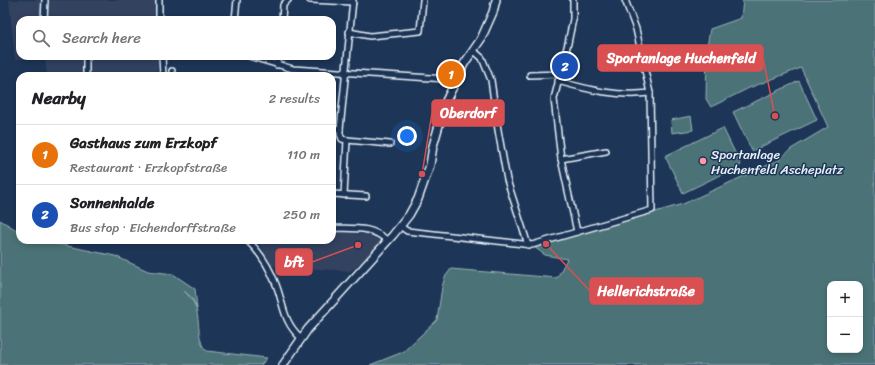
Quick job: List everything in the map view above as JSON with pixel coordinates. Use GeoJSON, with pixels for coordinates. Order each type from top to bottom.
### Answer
{"type":"FeatureCollection","features":[{"type":"Feature","properties":{"kind":"main road"},"geometry":{"type":"LineString","coordinates":[[283,365],[308,329],[330,303],[388,241],[418,199],[424,183],[446,101],[455,81],[481,39],[493,12],[496,0]]}},
{"type":"Feature","properties":{"kind":"street"},"geometry":{"type":"LineString","coordinates":[[44,16],[45,0]]}},
{"type":"Feature","properties":{"kind":"street"},"geometry":{"type":"LineString","coordinates":[[159,0],[159,16]]}},
{"type":"Feature","properties":{"kind":"street"},"geometry":{"type":"LineString","coordinates":[[236,16],[238,0]]}},
{"type":"Feature","properties":{"kind":"street"},"geometry":{"type":"LineString","coordinates":[[282,16],[283,5],[288,0]]}},
{"type":"Feature","properties":{"kind":"street"},"geometry":{"type":"LineString","coordinates":[[310,0],[353,1],[349,32],[347,72],[340,129],[342,139],[390,144]]}},
{"type":"Feature","properties":{"kind":"street"},"geometry":{"type":"LineString","coordinates":[[349,32],[370,36],[420,31],[422,0]]}},
{"type":"Feature","properties":{"kind":"street"},"geometry":{"type":"LineString","coordinates":[[573,0],[573,19],[554,99],[561,158],[577,232]]}},
{"type":"Feature","properties":{"kind":"street"},"geometry":{"type":"LineString","coordinates":[[400,226],[407,231],[532,245],[652,210],[650,93],[636,29],[625,0]]}},
{"type":"Feature","properties":{"kind":"street"},"geometry":{"type":"LineString","coordinates":[[473,50],[482,58],[491,80],[507,180],[528,245]]}},
{"type":"Feature","properties":{"kind":"street"},"geometry":{"type":"LineString","coordinates":[[86,60],[86,72]]}},
{"type":"Feature","properties":{"kind":"street"},"geometry":{"type":"LineString","coordinates":[[162,60],[163,72]]}},
{"type":"Feature","properties":{"kind":"street"},"geometry":{"type":"LineString","coordinates":[[261,60],[293,69],[446,79],[455,81]]}},
{"type":"Feature","properties":{"kind":"street"},"geometry":{"type":"LineString","coordinates":[[277,65],[278,60]]}},
{"type":"Feature","properties":{"kind":"street"},"geometry":{"type":"LineString","coordinates":[[530,75],[560,74]]}},
{"type":"Feature","properties":{"kind":"street"},"geometry":{"type":"LineString","coordinates":[[558,81],[609,94],[632,95],[650,93]]}},
{"type":"Feature","properties":{"kind":"street"},"geometry":{"type":"LineString","coordinates":[[336,128],[340,129]]}},
{"type":"Feature","properties":{"kind":"street"},"geometry":{"type":"LineString","coordinates":[[344,195],[347,140]]}},
{"type":"Feature","properties":{"kind":"street"},"geometry":{"type":"LineString","coordinates":[[561,158],[606,151]]}},
{"type":"Feature","properties":{"kind":"street"},"geometry":{"type":"LineString","coordinates":[[336,194],[366,196]]}},
{"type":"Feature","properties":{"kind":"street"},"geometry":{"type":"LineString","coordinates":[[336,228],[368,229],[379,234],[388,241]]}},
{"type":"Feature","properties":{"kind":"street"},"geometry":{"type":"LineString","coordinates":[[250,244],[265,263],[275,282],[287,321],[295,333],[301,338]]}},
{"type":"Feature","properties":{"kind":"shaded area"},"geometry":{"type":"Polygon","coordinates":[[[9,0],[156,0],[157,16],[16,16],[15,60],[9,0]]]}},
{"type":"Feature","properties":{"kind":"shaded area"},"geometry":{"type":"Polygon","coordinates":[[[45,60],[158,60],[157,72],[47,72],[45,60]]]}},
{"type":"Feature","properties":{"kind":"shaded area"},"geometry":{"type":"Polygon","coordinates":[[[336,232],[374,235],[383,241],[350,271],[272,266],[259,244],[336,244],[336,232]]]}},
{"type":"Feature","properties":{"kind":"green space"},"geometry":{"type":"Polygon","coordinates":[[[743,0],[875,0],[875,365],[370,365],[403,352],[437,320],[442,287],[445,277],[451,269],[557,278],[567,259],[545,255],[534,247],[542,245],[543,247],[548,246],[547,243],[683,204],[779,160],[791,149],[828,127],[801,68],[749,88],[711,107],[706,99],[707,47],[710,29],[741,18],[743,0]]]}},
{"type":"Feature","properties":{"kind":"green space"},"geometry":{"type":"Polygon","coordinates":[[[799,81],[817,120],[752,151],[733,112],[799,81]]]}},
{"type":"Feature","properties":{"kind":"green space"},"geometry":{"type":"Polygon","coordinates":[[[691,116],[693,130],[672,133],[671,120],[691,116]]]}},
{"type":"Feature","properties":{"kind":"green space","name":"Sportanlage Huchenfeld Ascheplatz"},"geometry":{"type":"Polygon","coordinates":[[[723,128],[741,165],[683,193],[665,156],[723,128]]]}},
{"type":"Feature","properties":{"kind":"green space"},"geometry":{"type":"Polygon","coordinates":[[[0,220],[16,230],[16,244],[58,244],[115,256],[148,271],[173,274],[195,289],[197,309],[192,298],[184,291],[195,306],[200,338],[204,348],[207,351],[267,358],[261,365],[0,365],[0,220]]]}},
{"type":"Feature","properties":{"kind":"place","name":"Sonnenhalde"},"geometry":{"type":"Point","coordinates":[565,66]}},
{"type":"Feature","properties":{"kind":"place","name":"Gasthaus zum Erzkopf"},"geometry":{"type":"Point","coordinates":[451,74]}},
{"type":"Feature","properties":{"kind":"place","name":"Sportanlage Huchenfeld"},"geometry":{"type":"Point","coordinates":[775,116]}},
{"type":"Feature","properties":{"kind":"place","name":"Sportanlage Huchenfeld Ascheplatz"},"geometry":{"type":"Point","coordinates":[703,161]}},
{"type":"Feature","properties":{"kind":"place","name":"Oberdorf"},"geometry":{"type":"Point","coordinates":[422,174]}},
{"type":"Feature","properties":{"kind":"place","name":"Hellerichstraße"},"geometry":{"type":"Point","coordinates":[546,244]}},
{"type":"Feature","properties":{"kind":"place","name":"bft"},"geometry":{"type":"Point","coordinates":[358,245]}}]}
